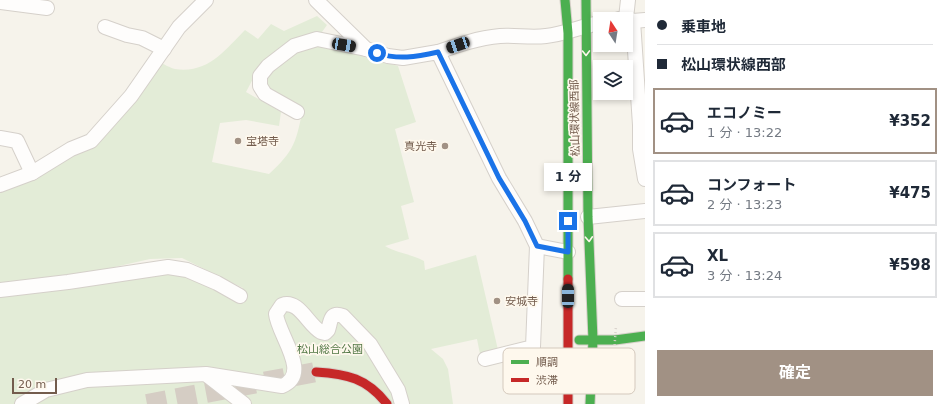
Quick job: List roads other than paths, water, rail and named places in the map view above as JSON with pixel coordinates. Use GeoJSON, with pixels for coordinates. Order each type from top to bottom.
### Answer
{"type":"FeatureCollection","features":[{"type":"Feature","properties":{"kind":"street"},"geometry":{"type":"LineString","coordinates":[[0,185],[32,173],[71,149],[91,141],[131,96],[179,27],[206,0]]}},
{"type":"Feature","properties":{"kind":"street"},"geometry":{"type":"LineString","coordinates":[[316,0],[366,49]]}},
{"type":"Feature","properties":{"kind":"street","name":"松山環状線西部"},"geometry":{"type":"LineString","coordinates":[[565,0],[568,33],[568,348]]}},
{"type":"Feature","properties":{"kind":"street","name":"松山環状線西部"},"geometry":{"type":"LineString","coordinates":[[586,0],[588,217],[593,348]]}},
{"type":"Feature","properties":{"kind":"street"},"geometry":{"type":"LineString","coordinates":[[628,0],[630,12]]}},
{"type":"Feature","properties":{"kind":"street"},"geometry":{"type":"LineString","coordinates":[[0,2],[48,8]]}},
{"type":"Feature","properties":{"kind":"street"},"geometry":{"type":"LineString","coordinates":[[297,112],[265,94],[260,86],[260,76],[268,66],[294,46],[317,39],[366,49],[388,56],[403,58],[438,52],[479,39],[500,36],[545,36],[568,33],[593,24]]}},
{"type":"Feature","properties":{"kind":"street"},"geometry":{"type":"LineString","coordinates":[[105,27],[126,35],[142,38],[164,49]]}},
{"type":"Feature","properties":{"kind":"street"},"geometry":{"type":"LineString","coordinates":[[633,43],[640,125],[640,149],[645,179]]}},
{"type":"Feature","properties":{"kind":"street"},"geometry":{"type":"LineString","coordinates":[[438,52],[499,178],[525,221],[537,246],[533,347],[529,348]]}},
{"type":"Feature","properties":{"kind":"street"},"geometry":{"type":"LineString","coordinates":[[0,138],[17,141],[32,173]]}},
{"type":"Feature","properties":{"kind":"street"},"geometry":{"type":"LineString","coordinates":[[588,217],[645,211]]}},
{"type":"Feature","properties":{"kind":"street"},"geometry":{"type":"LineString","coordinates":[[537,246],[568,252]]}},
{"type":"Feature","properties":{"kind":"street"},"geometry":{"type":"LineString","coordinates":[[0,290],[68,282],[168,267],[187,270],[240,296]]}},
{"type":"Feature","properties":{"kind":"street"},"geometry":{"type":"LineString","coordinates":[[622,299],[645,299]]}},
{"type":"Feature","properties":{"kind":"street"},"geometry":{"type":"LineString","coordinates":[[22,404],[46,390],[87,380],[206,374],[282,386],[292,380],[295,370],[276,314],[282,305],[289,304],[295,306],[321,332],[325,333],[328,330],[329,320],[332,316],[338,314],[343,316],[370,344],[398,390],[402,404]]}},
{"type":"Feature","properties":{"kind":"street"},"geometry":{"type":"LineString","coordinates":[[568,339],[615,340],[645,336]]}},
{"type":"Feature","properties":{"kind":"street"},"geometry":{"type":"LineString","coordinates":[[485,359],[503,354]]}},
{"type":"Feature","properties":{"kind":"street"},"geometry":{"type":"LineString","coordinates":[[316,372],[354,377],[380,394],[387,404]]}},
{"type":"Feature","properties":{"kind":"street"},"geometry":{"type":"LineString","coordinates":[[206,374],[244,404]]}},
{"type":"Feature","properties":{"kind":"street","name":"松山環状線西部"},"geometry":{"type":"LineString","coordinates":[[590,394],[590,404]]}},
{"type":"Feature","properties":{"kind":"tunnel"},"geometry":{"type":"LineString","coordinates":[[147,404],[316,372]]}},
{"type":"Feature","properties":{"kind":"place","name":"宝塔寺"},"geometry":{"type":"Point","coordinates":[238,141]}},
{"type":"Feature","properties":{"kind":"place","name":"真光寺"},"geometry":{"type":"Point","coordinates":[445,146]}},
{"type":"Feature","properties":{"kind":"place","name":"安城寺"},"geometry":{"type":"Point","coordinates":[497,301]}},
{"type":"Feature","properties":{"kind":"park label","name":"松山総合公園"},"geometry":{"type":"Point","coordinates":[330,349]}}]}
